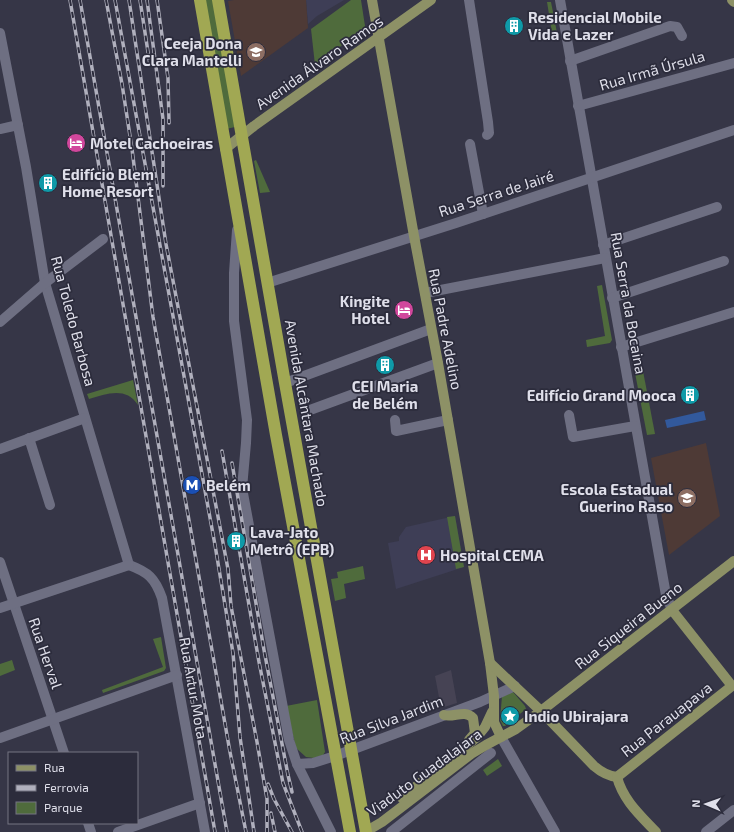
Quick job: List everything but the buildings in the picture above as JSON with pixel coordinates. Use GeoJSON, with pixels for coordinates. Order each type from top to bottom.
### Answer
{"type":"FeatureCollection","features":[{"type":"Feature","properties":{"kind":"highway"},"geometry":{"type":"LineString","coordinates":[[200,0],[276,435],[335,756],[351,832]]}},
{"type":"Feature","properties":{"kind":"highway","name":"Avenida Alcântara Machado"},"geometry":{"type":"LineString","coordinates":[[218,0],[267,283],[366,832]]}},
{"type":"Feature","properties":{"kind":"main road","name":"Rua Padre Adelino"},"geometry":{"type":"LineString","coordinates":[[372,0],[438,363],[490,663],[494,696],[493,711]]}},
{"type":"Feature","properties":{"kind":"main road","name":"Avenida Álvaro Ramos"},"geometry":{"type":"LineString","coordinates":[[225,149],[431,0]]}},
{"type":"Feature","properties":{"kind":"main road","name":"Rua Siqueira Bueno"},"geometry":{"type":"LineString","coordinates":[[516,729],[734,561]]}},
{"type":"Feature","properties":{"kind":"main road"},"geometry":{"type":"LineString","coordinates":[[672,610],[733,687]]}},
{"type":"Feature","properties":{"kind":"main road"},"geometry":{"type":"LineString","coordinates":[[490,663],[541,711],[594,766],[605,773],[617,776],[620,788],[626,799],[656,832]]}},
{"type":"Feature","properties":{"kind":"main road","name":"Rua Parauapava"},"geometry":{"type":"LineString","coordinates":[[617,776],[733,687]]}},
{"type":"Feature","properties":{"kind":"main road"},"geometry":{"type":"LineString","coordinates":[[493,711],[494,722],[501,737]]}},
{"type":"Feature","properties":{"kind":"main road","name":"Viaduto Guadalajara"},"geometry":{"type":"LineString","coordinates":[[366,832],[382,822],[452,763],[485,727],[493,711]]}},
{"type":"Feature","properties":{"kind":"main road"},"geometry":{"type":"LineString","coordinates":[[444,715],[450,716],[466,713],[473,718],[475,733],[467,742],[466,746]]}},
{"type":"Feature","properties":{"kind":"main road","name":"Viaduto Guadalajara"},"geometry":{"type":"LineString","coordinates":[[351,832],[375,819],[452,763],[516,729]]}},
{"type":"Feature","properties":{"kind":"street"},"geometry":{"type":"LineString","coordinates":[[469,0],[488,122],[489,131],[487,135]]}},
{"type":"Feature","properties":{"kind":"street","name":"Rua Serra da Bocaina"},"geometry":{"type":"LineString","coordinates":[[560,0],[666,595],[672,610]]}},
{"type":"Feature","properties":{"kind":"street"},"geometry":{"type":"LineString","coordinates":[[570,61],[670,26],[677,27],[682,36]]}},
{"type":"Feature","properties":{"kind":"street","name":"Rua Toledo Barbosa"},"geometry":{"type":"LineString","coordinates":[[0,33],[18,125],[45,283],[129,564]]}},
{"type":"Feature","properties":{"kind":"street","name":"Rua Irmã Úrsula"},"geometry":{"type":"LineString","coordinates":[[578,106],[734,63]]}},
{"type":"Feature","properties":{"kind":"street"},"geometry":{"type":"LineString","coordinates":[[0,129],[18,125]]}},
{"type":"Feature","properties":{"kind":"street","name":"Rua Serra de Jairé"},"geometry":{"type":"LineString","coordinates":[[267,283],[483,214],[734,130]]}},
{"type":"Feature","properties":{"kind":"street"},"geometry":{"type":"LineString","coordinates":[[470,144],[483,214]]}},
{"type":"Feature","properties":{"kind":"street"},"geometry":{"type":"LineString","coordinates":[[603,245],[717,207]]}},
{"type":"Feature","properties":{"kind":"street"},"geometry":{"type":"LineString","coordinates":[[239,218],[233,300],[236,339],[247,420],[242,488],[289,740],[298,764],[330,832]]}},
{"type":"Feature","properties":{"kind":"street"},"geometry":{"type":"LineString","coordinates":[[0,322],[45,283],[103,239]]}},
{"type":"Feature","properties":{"kind":"street"},"geometry":{"type":"LineString","coordinates":[[425,293],[605,258]]}},
{"type":"Feature","properties":{"kind":"street"},"geometry":{"type":"LineString","coordinates":[[612,298],[724,262]]}},
{"type":"Feature","properties":{"kind":"street"},"geometry":{"type":"LineString","coordinates":[[621,348],[734,312]]}},
{"type":"Feature","properties":{"kind":"street"},"geometry":{"type":"LineString","coordinates":[[285,383],[431,329]]}},
{"type":"Feature","properties":{"kind":"street"},"geometry":{"type":"LineString","coordinates":[[310,410],[438,363]]}},
{"type":"Feature","properties":{"kind":"street"},"geometry":{"type":"LineString","coordinates":[[569,415],[573,437],[635,426]]}},
{"type":"Feature","properties":{"kind":"street"},"geometry":{"type":"LineString","coordinates":[[0,449],[85,418]]}},
{"type":"Feature","properties":{"kind":"street"},"geometry":{"type":"LineString","coordinates":[[395,420],[396,431],[448,420]]}},
{"type":"Feature","properties":{"kind":"street"},"geometry":{"type":"LineString","coordinates":[[29,438],[50,505]]}},
{"type":"Feature","properties":{"kind":"street","name":"Rua Herval"},"geometry":{"type":"LineString","coordinates":[[0,562],[64,752]]}},
{"type":"Feature","properties":{"kind":"street"},"geometry":{"type":"LineString","coordinates":[[0,608],[129,564]]}},
{"type":"Feature","properties":{"kind":"street","name":"Rua Artur Mota"},"geometry":{"type":"LineString","coordinates":[[129,564],[139,568],[151,576],[158,587],[164,605],[205,832]]}},
{"type":"Feature","properties":{"kind":"street"},"geometry":{"type":"LineString","coordinates":[[0,738],[177,675]]}},
{"type":"Feature","properties":{"kind":"street","name":"Rua Silva Jardim"},"geometry":{"type":"LineString","coordinates":[[298,764],[313,763],[335,756],[494,696],[515,686]]}},
{"type":"Feature","properties":{"kind":"street"},"geometry":{"type":"LineString","coordinates":[[512,755],[511,741],[516,729]]}},
{"type":"Feature","properties":{"kind":"street"},"geometry":{"type":"LineString","coordinates":[[501,737],[555,832]]}},
{"type":"Feature","properties":{"kind":"street"},"geometry":{"type":"LineString","coordinates":[[392,832],[491,754]]}},
{"type":"Feature","properties":{"kind":"street"},"geometry":{"type":"LineString","coordinates":[[118,832],[200,803]]}},
{"type":"Feature","properties":{"kind":"street"},"geometry":{"type":"LineString","coordinates":[[706,832],[734,810]]}},
{"type":"Feature","properties":{"kind":"shaded area"},"geometry":{"type":"Polygon","coordinates":[[[306,0],[344,0],[317,16],[308,24],[306,0]]]}},
{"type":"Feature","properties":{"kind":"shaded area","name":"Ceeja Dona Clara Mantelli"},"geometry":{"type":"Polygon","coordinates":[[[306,0],[308,28],[241,76],[228,1],[306,0]]]}},
{"type":"Feature","properties":{"kind":"shaded area","name":"Escola Estadual Guerino Raso"},"geometry":{"type":"Polygon","coordinates":[[[706,443],[720,516],[669,555],[651,458],[706,443]]]}},
{"type":"Feature","properties":{"kind":"shaded area","name":"Hospital CEMA"},"geometry":{"type":"Polygon","coordinates":[[[455,516],[464,567],[396,589],[388,543],[399,541],[399,537],[406,527],[455,516]]]}},
{"type":"Feature","properties":{"kind":"shaded area"},"geometry":{"type":"Polygon","coordinates":[[[451,670],[457,703],[441,708],[435,676],[451,670]]]}},
{"type":"Feature","properties":{"kind":"green space"},"geometry":{"type":"Polygon","coordinates":[[[204,0],[213,0],[235,127],[226,129],[204,0]]]}},
{"type":"Feature","properties":{"kind":"green space"},"geometry":{"type":"Polygon","coordinates":[[[351,0],[361,0],[365,26],[363,30],[315,65],[311,29],[351,0]]]}},
{"type":"Feature","properties":{"kind":"green space"},"geometry":{"type":"Polygon","coordinates":[[[547,2],[551,2],[558,38],[553,39],[547,2]]]}},
{"type":"Feature","properties":{"kind":"green space"},"geometry":{"type":"Polygon","coordinates":[[[256,160],[270,192],[260,193],[254,161],[256,160]]]}},
{"type":"Feature","properties":{"kind":"green space"},"geometry":{"type":"Polygon","coordinates":[[[602,285],[612,340],[610,343],[587,347],[586,340],[605,336],[597,286],[602,285]]]}},
{"type":"Feature","properties":{"kind":"green space"},"geometry":{"type":"Polygon","coordinates":[[[643,371],[655,434],[647,435],[635,373],[643,371]]]}},
{"type":"Feature","properties":{"kind":"green space"},"geometry":{"type":"Polygon","coordinates":[[[133,380],[138,405],[128,395],[122,393],[102,395],[89,399],[87,394],[133,380]]]}},
{"type":"Feature","properties":{"kind":"green space"},"geometry":{"type":"Polygon","coordinates":[[[455,516],[464,567],[456,569],[447,517],[455,516]]]}},
{"type":"Feature","properties":{"kind":"green space"},"geometry":{"type":"Polygon","coordinates":[[[363,566],[365,579],[344,584],[346,598],[335,601],[331,579],[338,578],[337,572],[363,566]]]}},
{"type":"Feature","properties":{"kind":"green space"},"geometry":{"type":"Polygon","coordinates":[[[161,637],[166,668],[164,671],[103,693],[102,690],[163,667],[153,639],[161,637]]]}},
{"type":"Feature","properties":{"kind":"green space"},"geometry":{"type":"Polygon","coordinates":[[[12,660],[15,670],[0,676],[0,664],[12,660]]]}},
{"type":"Feature","properties":{"kind":"green space"},"geometry":{"type":"Polygon","coordinates":[[[513,692],[526,709],[503,726],[500,720],[502,696],[513,692]]]}},
{"type":"Feature","properties":{"kind":"green space"},"geometry":{"type":"Polygon","coordinates":[[[317,700],[325,752],[323,755],[314,758],[306,757],[296,748],[286,706],[317,700]]]}},
{"type":"Feature","properties":{"kind":"green space"},"geometry":{"type":"Polygon","coordinates":[[[498,759],[502,766],[487,776],[483,770],[498,759]]]}},
{"type":"Feature","properties":{"kind":"water"},"geometry":{"type":"Polygon","coordinates":[[[704,411],[706,420],[667,428],[665,420],[704,411]]]}},
{"type":"Feature","properties":{"kind":"railway"},"geometry":{"type":"LineString","coordinates":[[70,0],[215,832]]}},
{"type":"Feature","properties":{"kind":"railway"},"geometry":{"type":"LineString","coordinates":[[80,0],[227,832]]}},
{"type":"Feature","properties":{"kind":"railway"},"geometry":{"type":"LineString","coordinates":[[106,0],[122,84],[132,149],[153,317],[230,752],[246,832]]}},
{"type":"Feature","properties":{"kind":"railway"},"geometry":{"type":"LineString","coordinates":[[115,0],[215,545],[233,653],[240,737],[254,832]]}},
{"type":"Feature","properties":{"kind":"railway"},"geometry":{"type":"LineString","coordinates":[[129,0],[166,244],[228,569],[231,606],[267,799],[267,832]]}},
{"type":"Feature","properties":{"kind":"railway"},"geometry":{"type":"LineString","coordinates":[[140,0],[150,65]]}},
{"type":"Feature","properties":{"kind":"railway"},"geometry":{"type":"LineString","coordinates":[[147,0],[163,119],[163,186]]}},
{"type":"Feature","properties":{"kind":"railway"},"geometry":{"type":"LineString","coordinates":[[157,0],[168,78],[169,123]]}},
{"type":"Feature","properties":{"kind":"railway"},"geometry":{"type":"LineString","coordinates":[[222,451],[259,662],[283,783],[302,832]]}},
{"type":"Feature","properties":{"kind":"railway"},"geometry":{"type":"LineString","coordinates":[[232,463],[264,650],[292,792]]}},
{"type":"Feature","properties":{"kind":"railway"},"geometry":{"type":"LineString","coordinates":[[268,784],[274,799],[292,832]]}},
{"type":"Feature","properties":{"kind":"railway"},"geometry":{"type":"LineString","coordinates":[[271,813],[275,832]]}},
{"type":"Feature","properties":{"kind":"place","name":"Residencial Mobile Vida e Lazer"},"geometry":{"type":"Point","coordinates":[514,26]}},
{"type":"Feature","properties":{"kind":"place","name":"Ceeja Dona Clara Mantelli"},"geometry":{"type":"Point","coordinates":[256,52]}},
{"type":"Feature","properties":{"kind":"place","name":"Motel Cachoeiras"},"geometry":{"type":"Point","coordinates":[76,143]}},
{"type":"Feature","properties":{"kind":"place","name":"Edifício Blem Home Resort"},"geometry":{"type":"Point","coordinates":[48,183]}},
{"type":"Feature","properties":{"kind":"place","name":"Kingite Hotel"},"geometry":{"type":"Point","coordinates":[404,310]}},
{"type":"Feature","properties":{"kind":"place","name":"CEI Maria de Belém"},"geometry":{"type":"Point","coordinates":[385,365]}},
{"type":"Feature","properties":{"kind":"place","name":"Edifício Grand Mooca"},"geometry":{"type":"Point","coordinates":[690,395]}},
{"type":"Feature","properties":{"kind":"place","name":"Belém"},"geometry":{"type":"Point","coordinates":[192,485]}},
{"type":"Feature","properties":{"kind":"place","name":"Escola Estadual Guerino Raso"},"geometry":{"type":"Point","coordinates":[687,498]}},
{"type":"Feature","properties":{"kind":"place","name":"Lava-Jato Metrô (EPB)"},"geometry":{"type":"Point","coordinates":[236,541]}},
{"type":"Feature","properties":{"kind":"place","name":"Hospital CEMA"},"geometry":{"type":"Point","coordinates":[426,555]}},
{"type":"Feature","properties":{"kind":"place","name":"Indio Ubirajara"},"geometry":{"type":"Point","coordinates":[510,716]}}]}
